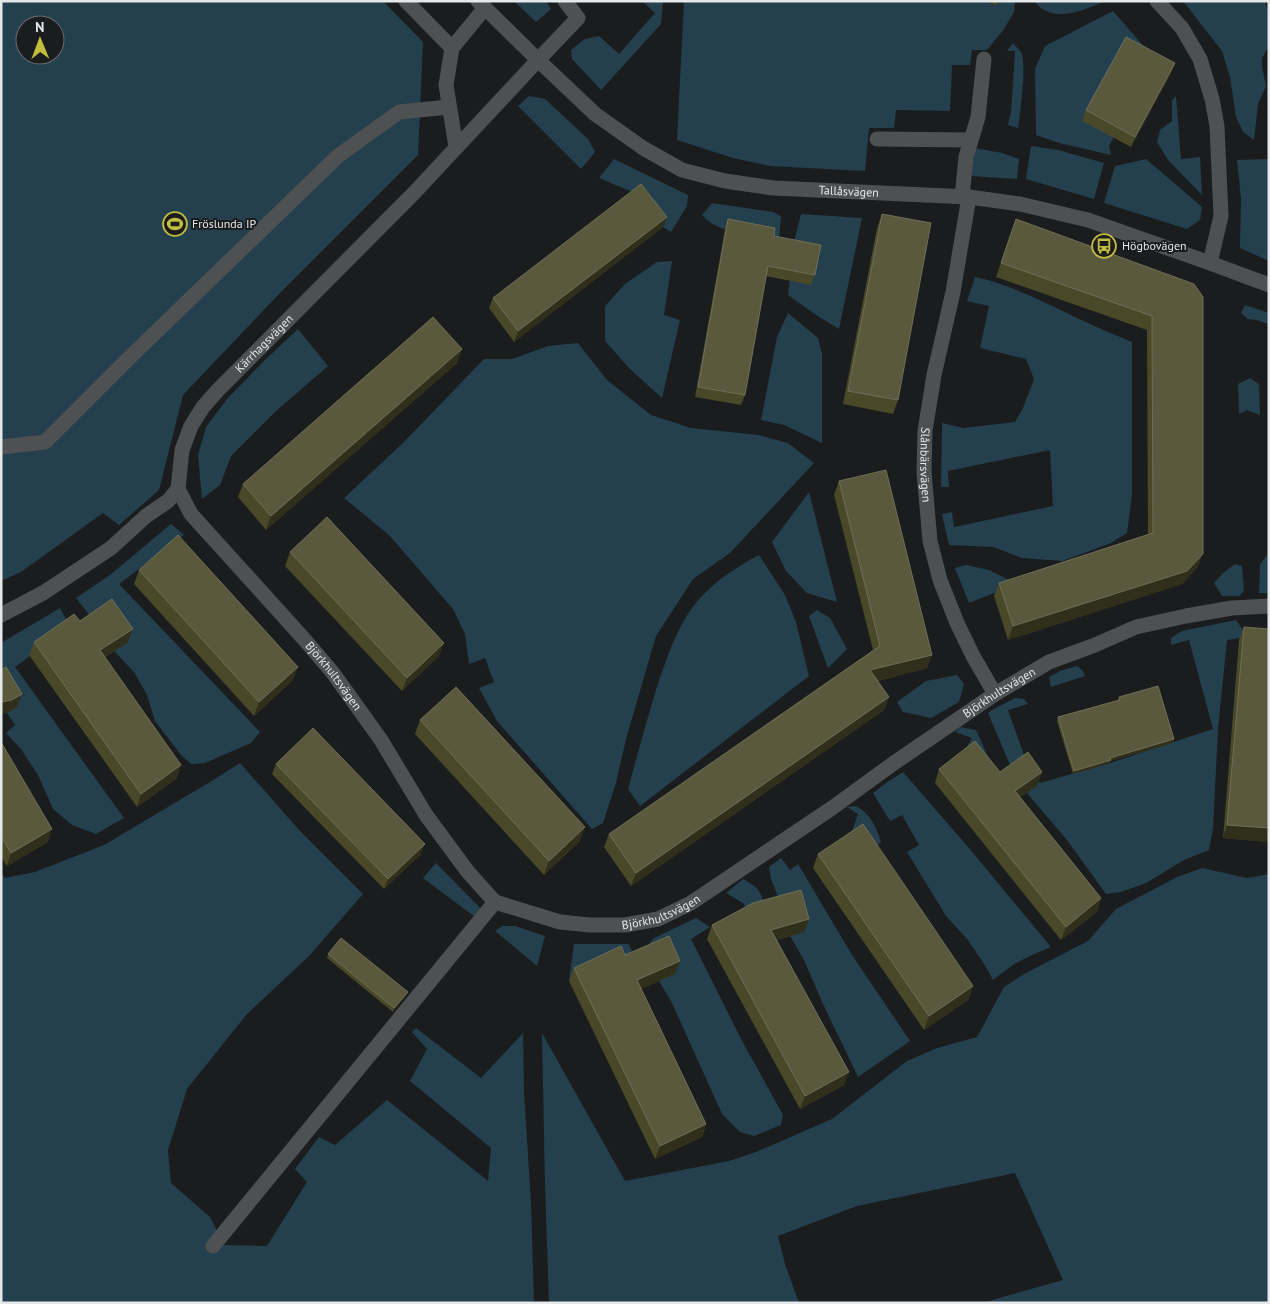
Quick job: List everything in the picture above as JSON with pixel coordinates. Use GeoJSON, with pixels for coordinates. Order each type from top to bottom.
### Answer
{"type":"FeatureCollection","features":[{"type":"Feature","properties":{"kind":"street"},"geometry":{"type":"LineString","coordinates":[[406,1],[452,48]]}},
{"type":"Feature","properties":{"kind":"street","name":"Kärrhagsvägen"},"geometry":{"type":"LineString","coordinates":[[178,490],[182,450],[190,426],[203,407],[414,193],[578,18],[566,1]]}},
{"type":"Feature","properties":{"kind":"street"},"geometry":{"type":"LineString","coordinates":[[1157,1],[1182,28],[1200,59],[1212,99],[1217,126],[1221,216],[1210,263]]}},
{"type":"Feature","properties":{"kind":"street"},"geometry":{"type":"LineString","coordinates":[[456,147],[446,85],[452,48],[481,4]]}},
{"type":"Feature","properties":{"kind":"street","name":"Tallåsvägen"},"geometry":{"type":"LineString","coordinates":[[481,4],[594,114],[643,148],[682,170],[725,181],[773,188],[966,197],[1020,204],[1088,220],[1269,285]]}},
{"type":"Feature","properties":{"kind":"street","name":"Slånbärsvägen"},"geometry":{"type":"LineString","coordinates":[[984,59],[978,117],[966,157],[966,197],[953,292],[934,375],[925,431],[924,472],[930,541],[940,580],[957,623],[995,694]]}},
{"type":"Feature","properties":{"kind":"street"},"geometry":{"type":"LineString","coordinates":[[1,447],[45,442],[338,156],[399,112],[449,107]]}},
{"type":"Feature","properties":{"kind":"street"},"geometry":{"type":"LineString","coordinates":[[877,139],[971,140]]}},
{"type":"Feature","properties":{"kind":"street"},"geometry":{"type":"LineString","coordinates":[[1,615],[43,593],[111,548],[146,516],[168,501],[178,490]]}},
{"type":"Feature","properties":{"kind":"street","name":"Björkhultsvägen"},"geometry":{"type":"LineString","coordinates":[[178,490],[191,514],[333,673],[381,740],[446,845],[468,872],[495,902],[560,922],[590,925],[625,924],[658,919],[691,903],[832,808],[995,694],[1049,662],[1136,628],[1186,616],[1232,608],[1269,606]]}},
{"type":"Feature","properties":{"kind":"street"},"geometry":{"type":"LineString","coordinates":[[213,1246],[495,902]]}},
{"type":"Feature","properties":{"kind":"shaded area","name":"Fröslunda IP"},"geometry":{"type":"Polygon","coordinates":[[[1,1],[383,1],[423,42],[418,155],[280,293],[183,395],[159,490],[119,525],[103,513],[21,572],[1,581],[1,1]]]}},
{"type":"Feature","properties":{"kind":"shaded area"},"geometry":{"type":"Polygon","coordinates":[[[514,1],[546,1],[551,9],[536,22],[514,1]]]}},
{"type":"Feature","properties":{"kind":"shaded area"},"geometry":{"type":"Polygon","coordinates":[[[642,1],[663,1],[661,24],[601,90],[572,59],[571,50],[585,39],[599,36],[619,54],[655,13],[642,1]]]}},
{"type":"Feature","properties":{"kind":"shaded area"},"geometry":{"type":"Polygon","coordinates":[[[684,1],[987,1],[996,6],[998,1],[1015,1],[1014,12],[1004,29],[987,50],[972,50],[970,65],[952,65],[950,111],[896,110],[894,128],[869,128],[865,171],[770,166],[733,158],[677,140],[684,1]]]}},
{"type":"Feature","properties":{"kind":"shaded area"},"geometry":{"type":"Polygon","coordinates":[[[1035,1],[1103,2],[1074,12],[1058,14],[1044,10],[1035,1]]]}},
{"type":"Feature","properties":{"kind":"shaded area"},"geometry":{"type":"Polygon","coordinates":[[[1183,1],[1265,1],[1269,15],[1269,46],[1262,58],[1266,86],[1258,104],[1254,140],[1243,132],[1236,117],[1230,77],[1222,51],[1183,1]]]}},
{"type":"Feature","properties":{"kind":"shaded area"},"geometry":{"type":"Polygon","coordinates":[[[1113,11],[1161,66],[1114,137],[1109,146],[1111,155],[1059,143],[1036,135],[1035,69],[1045,46],[1113,11]]]}},
{"type":"Feature","properties":{"kind":"shaded area"},"geometry":{"type":"Polygon","coordinates":[[[1013,43],[1021,52],[1023,58],[1018,128],[1008,125],[1011,112],[1015,51],[1007,51],[1013,43]]]}},
{"type":"Feature","properties":{"kind":"shaded area"},"geometry":{"type":"Polygon","coordinates":[[[529,96],[545,99],[588,139],[595,152],[581,169],[518,106],[529,96]]]}},
{"type":"Feature","properties":{"kind":"shaded area"},"geometry":{"type":"Polygon","coordinates":[[[1176,96],[1181,159],[1200,157],[1202,195],[1168,160],[1157,142],[1160,130],[1172,121],[1172,100],[1176,96]]]}},
{"type":"Feature","properties":{"kind":"shaded area"},"geometry":{"type":"Polygon","coordinates":[[[1031,146],[1058,150],[1104,163],[1094,199],[1026,179],[1031,146]]]}},
{"type":"Feature","properties":{"kind":"shaded area"},"geometry":{"type":"Polygon","coordinates":[[[975,148],[1002,153],[1019,159],[1017,179],[971,176],[975,148]]]}},
{"type":"Feature","properties":{"kind":"shaded area"},"geometry":{"type":"Polygon","coordinates":[[[614,159],[688,195],[687,206],[671,232],[663,227],[637,194],[599,178],[614,159]]]}},
{"type":"Feature","properties":{"kind":"shaded area"},"geometry":{"type":"Polygon","coordinates":[[[1146,159],[1202,207],[1200,220],[1187,229],[1104,203],[1115,166],[1146,159]]]}},
{"type":"Feature","properties":{"kind":"shaded area"},"geometry":{"type":"Polygon","coordinates":[[[1267,159],[1269,168],[1269,261],[1240,248],[1241,198],[1237,160],[1267,159]]]}},
{"type":"Feature","properties":{"kind":"shaded area"},"geometry":{"type":"Polygon","coordinates":[[[712,203],[773,212],[781,216],[779,241],[718,227],[702,215],[712,203]]]}},
{"type":"Feature","properties":{"kind":"shaded area"},"geometry":{"type":"Polygon","coordinates":[[[801,214],[862,218],[839,329],[788,295],[794,242],[801,214]]]}},
{"type":"Feature","properties":{"kind":"shaded area"},"geometry":{"type":"Polygon","coordinates":[[[672,261],[664,315],[680,320],[662,398],[630,369],[605,341],[605,306],[625,284],[657,262],[672,261]]]}},
{"type":"Feature","properties":{"kind":"shaded area"},"geometry":{"type":"Polygon","coordinates":[[[975,277],[1014,289],[1132,342],[1132,495],[1127,533],[1111,543],[1063,561],[1022,558],[993,547],[949,545],[942,514],[952,512],[954,527],[1053,506],[1050,450],[948,471],[949,487],[941,487],[942,423],[964,428],[1015,422],[1023,408],[1034,379],[1026,359],[980,348],[989,306],[967,301],[975,277]]]}},
{"type":"Feature","properties":{"kind":"shaded area"},"geometry":{"type":"Polygon","coordinates":[[[1245,305],[1269,313],[1269,324],[1248,319],[1241,313],[1245,305]]]}},
{"type":"Feature","properties":{"kind":"shaded area"},"geometry":{"type":"Polygon","coordinates":[[[788,313],[818,338],[822,354],[822,443],[784,425],[761,420],[777,337],[788,313]]]}},
{"type":"Feature","properties":{"kind":"shaded area"},"geometry":{"type":"Polygon","coordinates":[[[298,329],[328,366],[275,412],[231,456],[220,485],[202,499],[198,455],[206,427],[227,399],[298,329]]]}},
{"type":"Feature","properties":{"kind":"shaded area"},"geometry":{"type":"Polygon","coordinates":[[[578,343],[607,380],[651,415],[691,428],[758,435],[788,443],[814,463],[730,553],[693,579],[656,636],[626,739],[616,783],[603,823],[592,829],[497,721],[479,688],[494,682],[485,658],[469,664],[465,634],[453,609],[389,535],[344,498],[404,442],[484,359],[512,359],[548,346],[578,343]]]}},
{"type":"Feature","properties":{"kind":"shaded area"},"geometry":{"type":"Polygon","coordinates":[[[1250,378],[1259,384],[1260,415],[1247,410],[1239,414],[1238,384],[1250,378]]]}},
{"type":"Feature","properties":{"kind":"shaded area"},"geometry":{"type":"Polygon","coordinates":[[[809,492],[837,602],[807,593],[786,571],[772,542],[809,492]]]}},
{"type":"Feature","properties":{"kind":"shaded area"},"geometry":{"type":"Polygon","coordinates":[[[171,524],[184,535],[119,584],[260,732],[251,743],[205,763],[191,764],[181,755],[155,721],[147,695],[134,672],[114,651],[128,642],[94,621],[76,598],[110,575],[171,524]]]}},
{"type":"Feature","properties":{"kind":"shaded area"},"geometry":{"type":"Polygon","coordinates":[[[1269,553],[1269,593],[1259,593],[1260,564],[1269,553]]]}},
{"type":"Feature","properties":{"kind":"shaded area"},"geometry":{"type":"Polygon","coordinates":[[[759,555],[785,595],[796,622],[809,676],[640,806],[628,789],[656,690],[675,638],[689,613],[706,592],[718,581],[759,555]]]}},
{"type":"Feature","properties":{"kind":"shaded area"},"geometry":{"type":"Polygon","coordinates":[[[1235,564],[1242,566],[1244,591],[1239,596],[1222,596],[1214,583],[1235,564]]]}},
{"type":"Feature","properties":{"kind":"shaded area"},"geometry":{"type":"Polygon","coordinates":[[[966,565],[989,570],[1017,584],[969,603],[955,568],[966,565]]]}},
{"type":"Feature","properties":{"kind":"shaded area"},"geometry":{"type":"Polygon","coordinates":[[[60,608],[70,627],[15,667],[124,818],[96,834],[72,825],[53,809],[38,775],[21,749],[6,733],[15,725],[7,713],[1,679],[1,643],[60,608]]]}},
{"type":"Feature","properties":{"kind":"shaded area"},"geometry":{"type":"Polygon","coordinates":[[[817,610],[830,618],[847,649],[828,668],[809,616],[817,610]]]}},
{"type":"Feature","properties":{"kind":"shaded area"},"geometry":{"type":"Polygon","coordinates":[[[1236,620],[1248,637],[1227,640],[1218,729],[1213,829],[1209,850],[1184,860],[1146,883],[1121,892],[1106,894],[1067,840],[1027,793],[1037,785],[1013,772],[988,713],[1015,698],[1024,699],[1028,704],[1008,710],[1030,772],[1040,783],[1110,763],[1213,729],[1189,640],[1171,645],[1171,638],[1182,631],[1236,620]]]}},
{"type":"Feature","properties":{"kind":"shaded area"},"geometry":{"type":"Polygon","coordinates":[[[1077,666],[1083,671],[1085,676],[1051,687],[1049,677],[1060,671],[1077,666]]]}},
{"type":"Feature","properties":{"kind":"shaded area"},"geometry":{"type":"Polygon","coordinates":[[[957,675],[964,684],[959,702],[931,718],[903,712],[897,702],[926,681],[957,675]]]}},
{"type":"Feature","properties":{"kind":"shaded area"},"geometry":{"type":"Polygon","coordinates":[[[960,727],[976,730],[989,759],[963,754],[972,738],[955,732],[960,727]]]}},
{"type":"Feature","properties":{"kind":"shaded area"},"geometry":{"type":"Polygon","coordinates":[[[240,763],[300,831],[363,894],[310,955],[247,1014],[187,1089],[168,1150],[171,1183],[210,1217],[224,1245],[267,1246],[307,1182],[295,1169],[319,1137],[335,1145],[387,1100],[488,1181],[491,1148],[410,1081],[427,1049],[412,1032],[416,1028],[481,1078],[523,1033],[534,1303],[1,1303],[1,873],[5,878],[35,872],[104,845],[240,763]]]}},
{"type":"Feature","properties":{"kind":"shaded area"},"geometry":{"type":"Polygon","coordinates":[[[903,772],[1051,947],[1014,964],[993,980],[968,940],[946,916],[907,852],[919,845],[902,815],[890,821],[873,793],[903,772]]]}},
{"type":"Feature","properties":{"kind":"shaded area"},"geometry":{"type":"Polygon","coordinates":[[[856,806],[869,817],[875,826],[881,842],[869,853],[852,831],[858,814],[847,807],[856,806]]]}},
{"type":"Feature","properties":{"kind":"shaded area"},"geometry":{"type":"Polygon","coordinates":[[[781,858],[790,870],[798,864],[852,955],[910,1041],[858,1077],[804,960],[790,936],[804,932],[782,907],[771,879],[769,867],[781,858]]]}},
{"type":"Feature","properties":{"kind":"shaded area"},"geometry":{"type":"Polygon","coordinates":[[[436,863],[481,909],[475,917],[423,878],[436,863]]]}},
{"type":"Feature","properties":{"kind":"shaded area"},"geometry":{"type":"Polygon","coordinates":[[[1202,868],[1247,878],[1269,874],[1269,1303],[982,1303],[1063,1280],[1015,1173],[857,1206],[778,1236],[785,1264],[799,1303],[549,1303],[542,1033],[625,1181],[729,1161],[756,1152],[832,1119],[907,1061],[937,1048],[977,1037],[1004,987],[1024,974],[1088,941],[1116,909],[1177,877],[1202,868]]]}},
{"type":"Feature","properties":{"kind":"shaded area"},"geometry":{"type":"Polygon","coordinates":[[[743,879],[757,889],[764,904],[751,915],[743,903],[726,893],[743,879]]]}},
{"type":"Feature","properties":{"kind":"shaded area"},"geometry":{"type":"Polygon","coordinates":[[[696,918],[710,927],[691,939],[741,1039],[783,1115],[781,1125],[754,1136],[740,1132],[722,1114],[672,1003],[659,981],[648,945],[654,938],[696,918]]]}},
{"type":"Feature","properties":{"kind":"shaded area"},"geometry":{"type":"Polygon","coordinates":[[[502,926],[515,926],[545,936],[537,966],[495,931],[502,926]]]}},
{"type":"Feature","properties":{"kind":"shaded area"},"geometry":{"type":"Polygon","coordinates":[[[574,944],[629,944],[639,970],[569,981],[574,944]]]}},
{"type":"Feature","properties":{"kind":"building"},"geometry":{"type":"Polygon","coordinates":[[[1126,37],[1175,63],[1135,137],[1086,110],[1126,37]]]}},
{"type":"Feature","properties":{"kind":"building"},"geometry":{"type":"Polygon","coordinates":[[[641,184],[667,217],[518,331],[493,298],[641,184]]]}},
{"type":"Feature","properties":{"kind":"building"},"geometry":{"type":"Polygon","coordinates":[[[882,214],[931,223],[898,400],[848,391],[882,214]]]}},
{"type":"Feature","properties":{"kind":"building"},"geometry":{"type":"Polygon","coordinates":[[[728,219],[775,228],[774,236],[821,245],[815,275],[768,266],[745,395],[698,387],[728,219]]]}},
{"type":"Feature","properties":{"kind":"building"},"geometry":{"type":"Polygon","coordinates":[[[1016,219],[1194,284],[1203,297],[1203,554],[1187,571],[1013,626],[999,583],[1153,533],[1152,316],[1001,263],[1016,219]]]}},
{"type":"Feature","properties":{"kind":"building"},"geometry":{"type":"Polygon","coordinates":[[[433,317],[462,349],[271,516],[243,484],[433,317]]]}},
{"type":"Feature","properties":{"kind":"building"},"geometry":{"type":"Polygon","coordinates":[[[886,470],[932,655],[870,670],[889,697],[636,873],[609,834],[880,646],[839,481],[886,470]]]}},
{"type":"Feature","properties":{"kind":"building"},"geometry":{"type":"Polygon","coordinates":[[[327,517],[444,643],[407,678],[290,552],[327,517]]]}},
{"type":"Feature","properties":{"kind":"building"},"geometry":{"type":"Polygon","coordinates":[[[178,535],[298,667],[259,702],[139,570],[178,535]]]}},
{"type":"Feature","properties":{"kind":"building"},"geometry":{"type":"Polygon","coordinates":[[[112,599],[133,629],[100,650],[181,765],[141,794],[34,642],[74,614],[80,621],[112,599]]]}},
{"type":"Feature","properties":{"kind":"building"},"geometry":{"type":"Polygon","coordinates":[[[1244,627],[1269,629],[1269,828],[1227,825],[1244,627]]]}},
{"type":"Feature","properties":{"kind":"building"},"geometry":{"type":"Polygon","coordinates":[[[6,667],[22,694],[12,700],[1,702],[1,670],[6,667]]]}},
{"type":"Feature","properties":{"kind":"building"},"geometry":{"type":"Polygon","coordinates":[[[1158,686],[1174,739],[1074,771],[1058,717],[1120,700],[1119,697],[1158,686]]]}},
{"type":"Feature","properties":{"kind":"building"},"geometry":{"type":"Polygon","coordinates":[[[456,687],[585,827],[549,861],[420,720],[456,687]]]}},
{"type":"Feature","properties":{"kind":"building"},"geometry":{"type":"Polygon","coordinates":[[[313,728],[425,844],[388,879],[276,764],[313,728]]]}},
{"type":"Feature","properties":{"kind":"building"},"geometry":{"type":"Polygon","coordinates":[[[975,741],[1000,772],[1028,752],[1042,772],[1015,791],[1101,898],[1066,927],[939,769],[975,741]]]}},
{"type":"Feature","properties":{"kind":"building"},"geometry":{"type":"Polygon","coordinates":[[[1,742],[52,829],[11,853],[1,836],[1,742]]]}},
{"type":"Feature","properties":{"kind":"building"},"geometry":{"type":"Polygon","coordinates":[[[863,824],[973,986],[929,1016],[818,854],[863,824]]]}},
{"type":"Feature","properties":{"kind":"building"},"geometry":{"type":"Polygon","coordinates":[[[801,890],[809,919],[771,930],[849,1072],[805,1096],[712,925],[753,903],[801,890]]]}},
{"type":"Feature","properties":{"kind":"building"},"geometry":{"type":"Polygon","coordinates":[[[669,936],[680,961],[637,980],[706,1124],[660,1146],[574,968],[621,946],[625,955],[669,936]]]}},
{"type":"Feature","properties":{"kind":"building"},"geometry":{"type":"Polygon","coordinates":[[[341,938],[408,992],[394,1008],[328,954],[341,938]]]}},
{"type":"Feature","properties":{"kind":"place","name":"Fröslunda IP"},"geometry":{"type":"Point","coordinates":[175,224]}},
{"type":"Feature","properties":{"kind":"place","name":"Högbovägen"},"geometry":{"type":"Point","coordinates":[1104,246]}}]}
